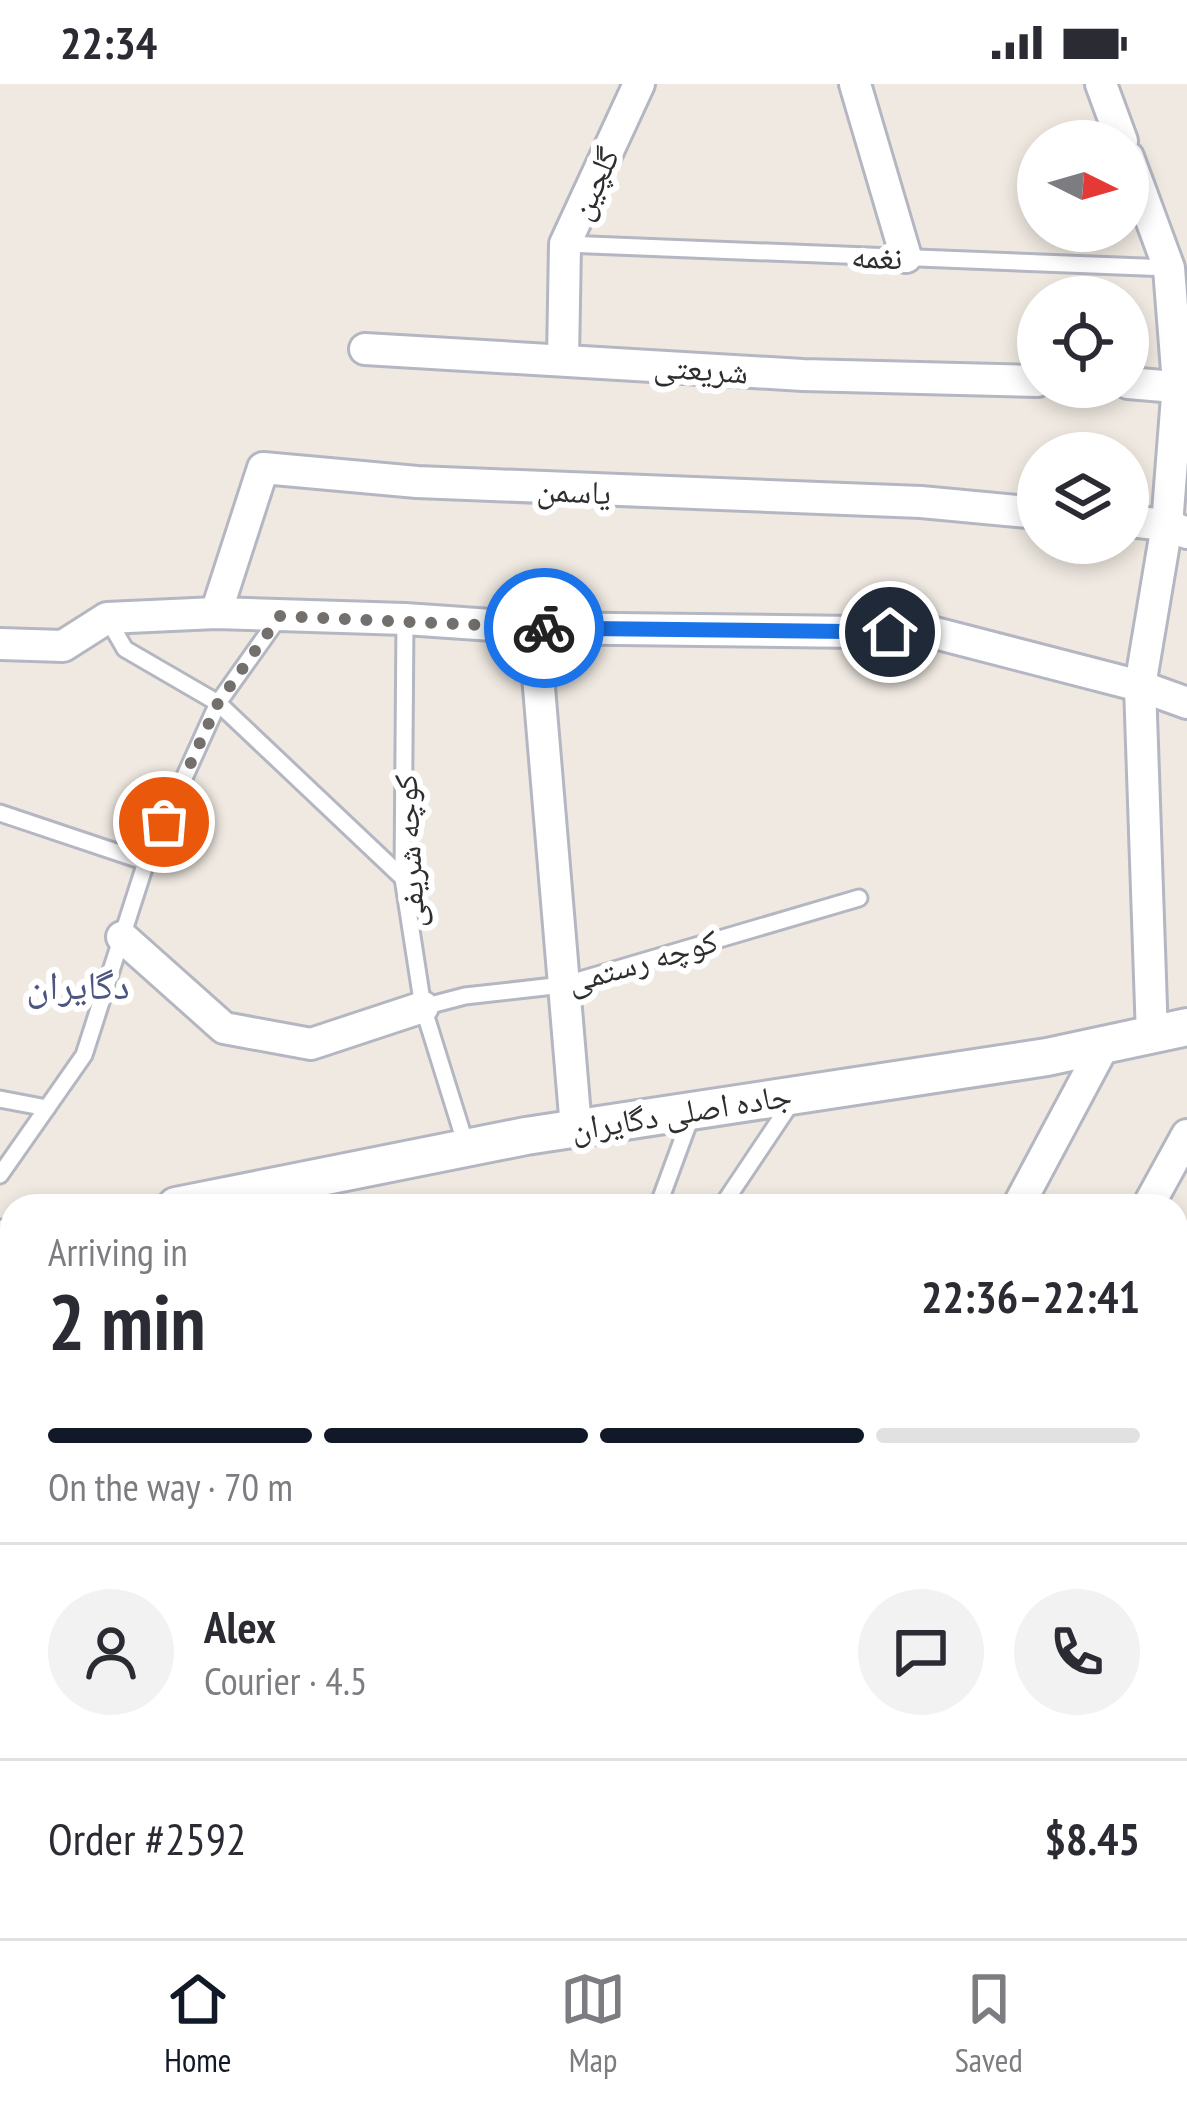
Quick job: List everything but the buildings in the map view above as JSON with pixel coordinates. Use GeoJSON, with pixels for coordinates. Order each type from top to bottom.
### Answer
{"type":"FeatureCollection","features":[{"type":"Feature","properties":{"kind":"street","name":"گلچین"},"geometry":{"type":"LineString","coordinates":[[563,359],[565,244],[639,84]]}},
{"type":"Feature","properties":{"kind":"street"},"geometry":{"type":"LineString","coordinates":[[855,84],[906,257]]}},
{"type":"Feature","properties":{"kind":"street"},"geometry":{"type":"LineString","coordinates":[[1101,84],[1114,120]]}},
{"type":"Feature","properties":{"kind":"street"},"geometry":{"type":"LineString","coordinates":[[1149,205],[1178,271],[1183,386],[1177,529],[1139,686],[1169,1032]]}},
{"type":"Feature","properties":{"kind":"street","name":"شریعتی"},"geometry":{"type":"LineString","coordinates":[[365,349],[803,375],[1017,380]]}},
{"type":"Feature","properties":{"kind":"street"},"geometry":{"type":"LineString","coordinates":[[1149,384],[1183,386]]}},
{"type":"Feature","properties":{"kind":"street","name":"یاسمن"},"geometry":{"type":"LineString","coordinates":[[216,613],[263,468],[418,482],[921,502],[1017,511]]}},
{"type":"Feature","properties":{"kind":"street"},"geometry":{"type":"LineString","coordinates":[[0,644],[63,646],[107,618],[216,613],[534,628],[935,633],[1187,703]]}},
{"type":"Feature","properties":{"kind":"street"},"geometry":{"type":"LineString","coordinates":[[534,628],[576,1128]]}},
{"type":"Feature","properties":{"kind":"street"},"geometry":{"type":"LineString","coordinates":[[122,937],[224,1028],[311,1044],[423,1007]]}},
{"type":"Feature","properties":{"kind":"street","name":"جاده اصلی دگایران"},"geometry":{"type":"LineString","coordinates":[[236,1194],[576,1128],[1169,1032]]}},
{"type":"Feature","properties":{"kind":"street"},"geometry":{"type":"LineString","coordinates":[[1024,1194],[1104,1046]]}},
{"type":"Feature","properties":{"kind":"street"},"geometry":{"type":"LineString","coordinates":[[1155,1194],[1187,1135]]}},
{"type":"Feature","properties":{"kind":"lane","name":"نغمه"},"geometry":{"type":"LineString","coordinates":[[565,244],[1178,271]]}},
{"type":"Feature","properties":{"kind":"lane"},"geometry":{"type":"LineString","coordinates":[[0,1175],[84,1055],[146,862],[218,703],[280,616]]}},
{"type":"Feature","properties":{"kind":"lane"},"geometry":{"type":"LineString","coordinates":[[107,618],[125,649],[218,703],[403,878]]}},
{"type":"Feature","properties":{"kind":"lane","name":"کوچه شریفی"},"geometry":{"type":"LineString","coordinates":[[405,619],[403,878],[423,1007],[467,1148]]}},
{"type":"Feature","properties":{"kind":"lane"},"geometry":{"type":"LineString","coordinates":[[0,813],[146,862]]}},
{"type":"Feature","properties":{"kind":"lane","name":"کوچه رستمی"},"geometry":{"type":"LineString","coordinates":[[423,1007],[465,996],[563,985],[859,898]]}},
{"type":"Feature","properties":{"kind":"lane"},"geometry":{"type":"LineString","coordinates":[[730,1194],[798,1093]]}},
{"type":"Feature","properties":{"kind":"lane"},"geometry":{"type":"LineString","coordinates":[[0,1099],[47,1108]]}},
{"type":"Feature","properties":{"kind":"lane"},"geometry":{"type":"LineString","coordinates":[[662,1194],[694,1108]]}},
{"type":"Feature","properties":{"kind":"way so far"},"geometry":{"type":"LineString","coordinates":[[164,822],[218,703],[280,616],[544,628]]}},
{"type":"Feature","properties":{"kind":"district","name":"دگایران"},"geometry":{"type":"Point","coordinates":[78,984]}},
{"type":"Feature","properties":{"kind":"route"},"geometry":{"type":"LineString","coordinates":[[544,628],[890,632]]}}]}
